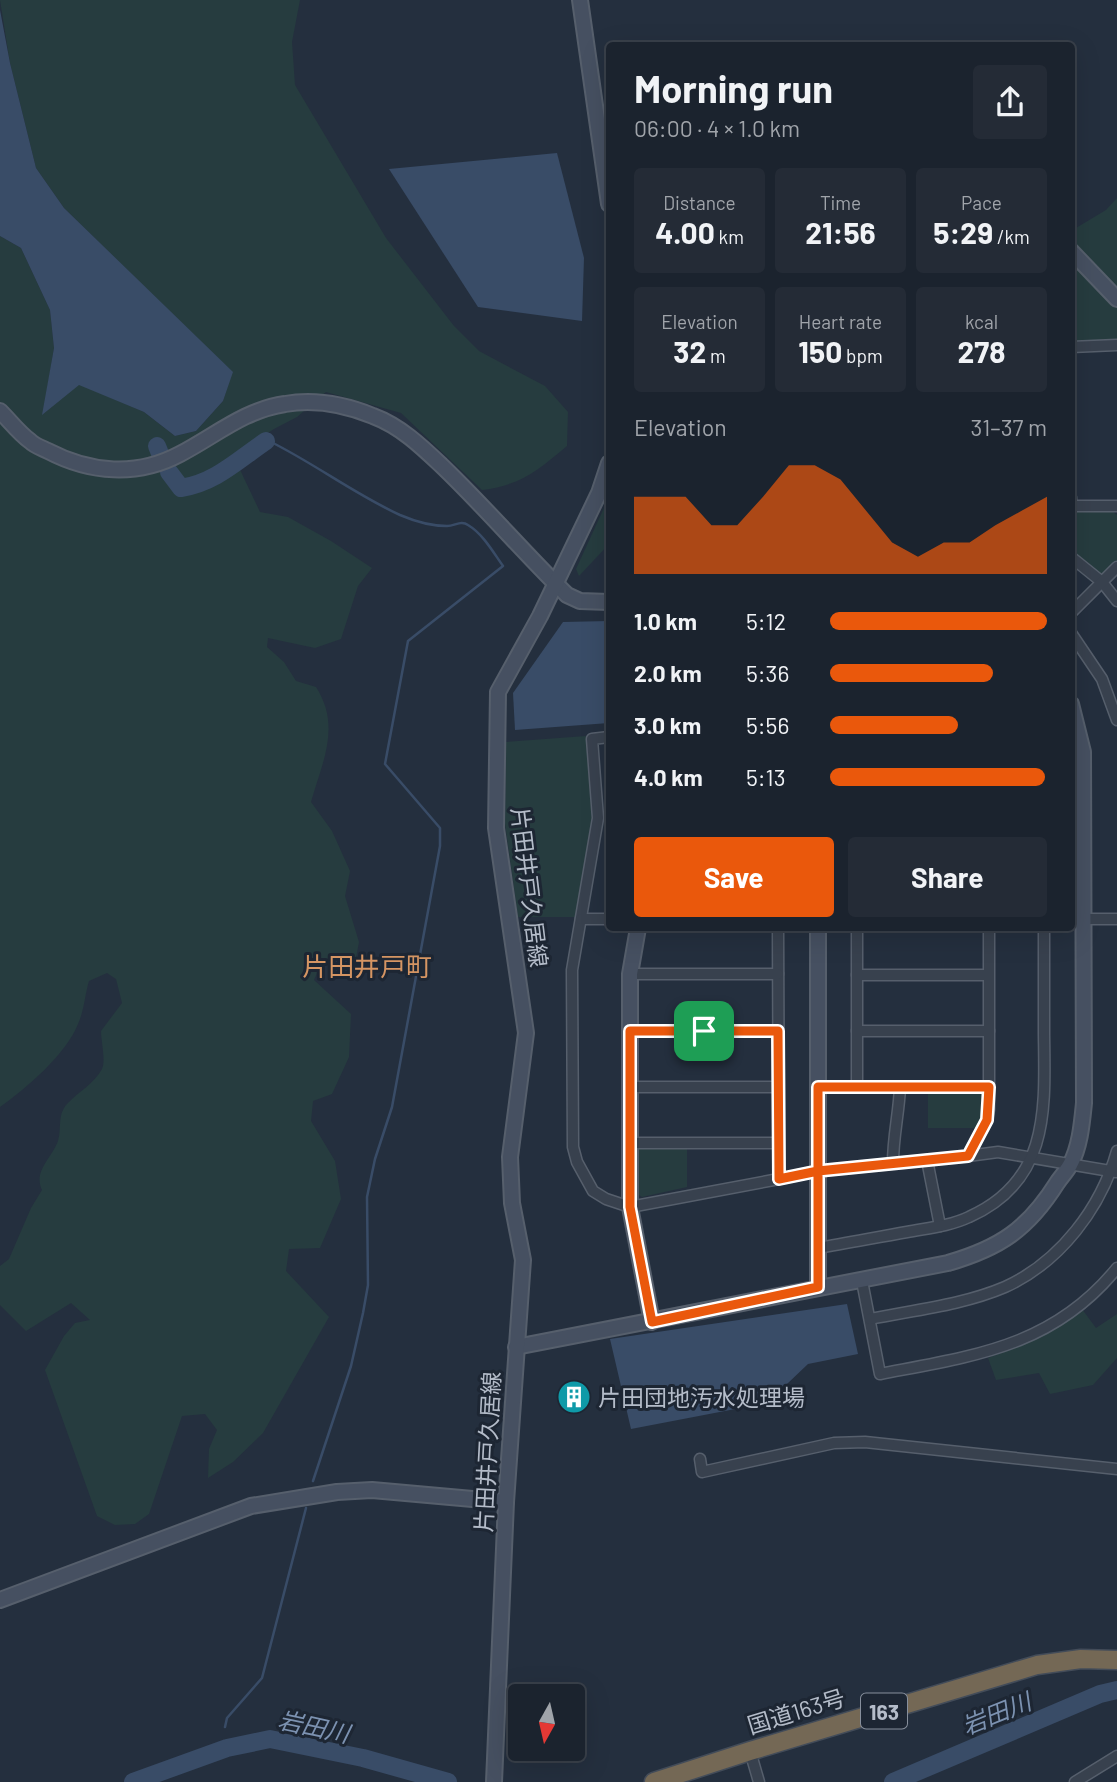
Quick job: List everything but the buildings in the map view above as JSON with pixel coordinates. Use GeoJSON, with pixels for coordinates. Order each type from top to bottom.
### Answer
{"type":"FeatureCollection","features":[{"type":"Feature","properties":{"kind":"highway","name":"国道163号"},"geometry":{"type":"LineString","coordinates":[[654,1782],[1037,1665],[1081,1659],[1117,1660]]}},
{"type":"Feature","properties":{"kind":"street"},"geometry":{"type":"LineString","coordinates":[[580,0],[606,183]]}},
{"type":"Feature","properties":{"kind":"street"},"geometry":{"type":"LineString","coordinates":[[1075,255],[1117,299]]}},
{"type":"Feature","properties":{"kind":"street"},"geometry":{"type":"LineString","coordinates":[[1075,347],[1117,345]]}},
{"type":"Feature","properties":{"kind":"street"},"geometry":{"type":"LineString","coordinates":[[0,411],[30,442],[69,462],[113,471],[132,470],[160,463],[180,455],[231,422],[284,404],[316,403],[359,410],[391,424],[417,443],[475,497],[567,595],[580,601],[606,602]]}},
{"type":"Feature","properties":{"kind":"street","name":"片田井戸久居線"},"geometry":{"type":"LineString","coordinates":[[494,1782],[506,1502],[523,1260],[512,1203],[510,1157],[526,1033],[496,828],[498,692],[540,616],[606,472]]}},
{"type":"Feature","properties":{"kind":"street"},"geometry":{"type":"LineString","coordinates":[[1075,506],[1117,506]]}},
{"type":"Feature","properties":{"kind":"street"},"geometry":{"type":"LineString","coordinates":[[1075,560],[1102,582],[1117,601]]}},
{"type":"Feature","properties":{"kind":"street"},"geometry":{"type":"LineString","coordinates":[[1075,609],[1117,567]]}},
{"type":"Feature","properties":{"kind":"street"},"geometry":{"type":"LineString","coordinates":[[1075,639],[1102,678],[1117,720]]}},
{"type":"Feature","properties":{"kind":"street"},"geometry":{"type":"LineString","coordinates":[[516,1347],[818,1287],[862,1281],[973,1256],[1024,1227],[1044,1205],[1071,1164],[1081,1130],[1084,1103],[1077,919],[1083,752],[1075,720]]}},
{"type":"Feature","properties":{"kind":"street"},"geometry":{"type":"LineString","coordinates":[[606,737],[592,739],[598,818],[572,970],[573,1153],[593,1191],[606,1199],[630,1207],[818,1171],[998,1152],[1114,1172]]}},
{"type":"Feature","properties":{"kind":"street"},"geometry":{"type":"LineString","coordinates":[[581,919],[606,919]]}},
{"type":"Feature","properties":{"kind":"street"},"geometry":{"type":"LineString","coordinates":[[1077,919],[1117,919]]}},
{"type":"Feature","properties":{"kind":"street"},"geometry":{"type":"LineString","coordinates":[[637,931],[630,974],[630,1207],[652,1322]]}},
{"type":"Feature","properties":{"kind":"street"},"geometry":{"type":"LineString","coordinates":[[778,931],[779,1179]]}},
{"type":"Feature","properties":{"kind":"street"},"geometry":{"type":"LineString","coordinates":[[818,931],[818,1287]]}},
{"type":"Feature","properties":{"kind":"street"},"geometry":{"type":"LineString","coordinates":[[856,1087],[857,931]]}},
{"type":"Feature","properties":{"kind":"street"},"geometry":{"type":"LineString","coordinates":[[968,1156],[987,1120],[989,931]]}},
{"type":"Feature","properties":{"kind":"street"},"geometry":{"type":"LineString","coordinates":[[818,1248],[940,1226],[968,1218],[985,1209],[1010,1189],[1032,1157],[1040,1135],[1044,1103],[1044,931]]}},
{"type":"Feature","properties":{"kind":"street"},"geometry":{"type":"LineString","coordinates":[[630,974],[778,974]]}},
{"type":"Feature","properties":{"kind":"street"},"geometry":{"type":"LineString","coordinates":[[857,975],[988,975]]}},
{"type":"Feature","properties":{"kind":"street"},"geometry":{"type":"LineString","coordinates":[[630,1031],[778,1031]]}},
{"type":"Feature","properties":{"kind":"street"},"geometry":{"type":"LineString","coordinates":[[856,1031],[989,1031]]}},
{"type":"Feature","properties":{"kind":"street"},"geometry":{"type":"LineString","coordinates":[[630,1087],[778,1087]]}},
{"type":"Feature","properties":{"kind":"street"},"geometry":{"type":"LineString","coordinates":[[818,1087],[989,1087]]}},
{"type":"Feature","properties":{"kind":"street"},"geometry":{"type":"LineString","coordinates":[[893,1163],[893,1136],[899,1113],[900,1087]]}},
{"type":"Feature","properties":{"kind":"street"},"geometry":{"type":"LineString","coordinates":[[630,1143],[778,1143]]}},
{"type":"Feature","properties":{"kind":"street"},"geometry":{"type":"LineString","coordinates":[[870,1319],[973,1298],[1007,1286],[1035,1269],[1082,1224],[1114,1172],[1117,1151]]}},
{"type":"Feature","properties":{"kind":"street"},"geometry":{"type":"LineString","coordinates":[[927,1160],[940,1226]]}},
{"type":"Feature","properties":{"kind":"street"},"geometry":{"type":"LineString","coordinates":[[862,1281],[880,1374],[991,1352],[1031,1336],[1070,1313],[1117,1268]]}},
{"type":"Feature","properties":{"kind":"street"},"geometry":{"type":"LineString","coordinates":[[700,1459],[702,1472],[834,1443],[865,1442],[1117,1469]]}},
{"type":"Feature","properties":{"kind":"street"},"geometry":{"type":"LineString","coordinates":[[0,1600],[251,1506],[337,1492],[372,1490],[506,1502]]}},
{"type":"Feature","properties":{"kind":"street"},"geometry":{"type":"LineString","coordinates":[[750,1751],[759,1782]]}},
{"type":"Feature","properties":{"kind":"street"},"geometry":{"type":"LineString","coordinates":[[1075,1782],[1117,1756]]}},
{"type":"Feature","properties":{"kind":"green space"},"geometry":{"type":"Polygon","coordinates":[[[0,0],[300,0],[292,42],[295,85],[386,238],[454,326],[479,351],[545,386],[568,412],[567,446],[528,476],[508,485],[482,490],[401,413],[326,392],[297,417],[233,455],[260,512],[288,517],[372,568],[358,586],[341,639],[315,648],[268,638],[267,647],[284,662],[296,681],[316,687],[323,701],[329,729],[311,802],[332,831],[350,871],[345,896],[359,942],[356,958],[323,959],[314,980],[351,1014],[349,1057],[332,1094],[313,1101],[311,1121],[335,1161],[341,1199],[320,1248],[289,1249],[286,1271],[329,1317],[263,1433],[233,1462],[208,1478],[209,1449],[217,1430],[205,1414],[182,1416],[149,1514],[135,1524],[115,1525],[97,1516],[45,1370],[64,1336],[75,1323],[90,1320],[71,1303],[26,1331],[0,1305],[0,1266],[9,1259],[31,1208],[42,1190],[40,1177],[58,1141],[64,1108],[102,1069],[101,1031],[122,1003],[116,979],[107,973],[89,981],[80,1019],[65,1047],[33,1080],[0,1107],[0,236],[21,248],[50,310],[54,348],[43,414],[79,384],[144,412],[175,436],[196,431],[223,401],[232,372],[64,208],[36,168],[10,63],[0,0]]]}},
{"type":"Feature","properties":{"kind":"green space"},"geometry":{"type":"Polygon","coordinates":[[[1117,198],[1117,341],[1075,344],[1075,229],[1106,210],[1117,198]]]}},
{"type":"Feature","properties":{"kind":"green space"},"geometry":{"type":"Polygon","coordinates":[[[606,504],[606,547],[579,576],[576,569],[606,504]]]}},
{"type":"Feature","properties":{"kind":"green space"},"geometry":{"type":"Polygon","coordinates":[[[1075,511],[1112,511],[1117,515],[1117,560],[1104,573],[1097,573],[1075,555],[1075,511]]]}},
{"type":"Feature","properties":{"kind":"green space"},"geometry":{"type":"Polygon","coordinates":[[[586,736],[593,818],[577,917],[518,917],[505,824],[506,742],[586,736]]]}},
{"type":"Feature","properties":{"kind":"green space"},"geometry":{"type":"Polygon","coordinates":[[[928,1091],[980,1092],[984,1096],[982,1118],[977,1128],[928,1128],[928,1091]]]}},
{"type":"Feature","properties":{"kind":"green space"},"geometry":{"type":"Polygon","coordinates":[[[639,1146],[687,1146],[687,1187],[642,1197],[636,1193],[635,1150],[639,1146]]]}},
{"type":"Feature","properties":{"kind":"green space"},"geometry":{"type":"Polygon","coordinates":[[[1082,1309],[1096,1328],[1117,1314],[1117,1358],[1093,1385],[1050,1394],[1039,1373],[996,1380],[988,1358],[1037,1337],[1082,1309]]]}},
{"type":"Feature","properties":{"kind":"water"},"geometry":{"type":"Polygon","coordinates":[[[0,10],[36,168],[64,208],[233,372],[223,401],[196,431],[175,436],[144,412],[79,385],[42,415],[54,348],[50,310],[21,248],[0,236],[0,10]]]}},
{"type":"Feature","properties":{"kind":"water"},"geometry":{"type":"Polygon","coordinates":[[[557,153],[584,258],[582,321],[478,307],[389,169],[557,153]]]}},
{"type":"Feature","properties":{"kind":"water"},"geometry":{"type":"Polygon","coordinates":[[[606,621],[606,723],[515,730],[513,693],[563,622],[606,621]]]}},
{"type":"Feature","properties":{"kind":"water"},"geometry":{"type":"Polygon","coordinates":[[[847,1304],[858,1354],[808,1364],[767,1403],[631,1429],[610,1339],[847,1304]]]}},
{"type":"Feature","properties":{"kind":"waterway"},"geometry":{"type":"LineString","coordinates":[[266,441],[400,515],[435,525],[465,524],[483,538],[503,566],[408,641],[385,764],[440,828],[440,846],[392,1107],[375,1159],[367,1197],[368,1285],[363,1313],[351,1366],[313,1481]]}},
{"type":"Feature","properties":{"kind":"waterway"},"geometry":{"type":"LineString","coordinates":[[169,472],[181,488],[193,485],[226,470],[266,441]]}},
{"type":"Feature","properties":{"kind":"waterway"},"geometry":{"type":"LineString","coordinates":[[157,446],[161,456]]}},
{"type":"Feature","properties":{"kind":"waterway"},"geometry":{"type":"LineString","coordinates":[[225,1727],[227,1718],[262,1678],[306,1508]]}},
{"type":"Feature","properties":{"kind":"waterway","name":"岩田川"},"geometry":{"type":"LineString","coordinates":[[893,1782],[1100,1694],[1117,1690]]}},
{"type":"Feature","properties":{"kind":"waterway","name":"岩田川"},"geometry":{"type":"LineString","coordinates":[[133,1782],[227,1748],[270,1739],[363,1758],[448,1782]]}},
{"type":"Feature","properties":{"kind":"place","name":"片田団地汚水処理場"},"geometry":{"type":"Point","coordinates":[574,1397]}},
{"type":"Feature","properties":{"kind":"district","name":"片田井戸町"},"geometry":{"type":"Point","coordinates":[367,965]}},
{"type":"Feature","properties":{"kind":"route"},"geometry":{"type":"LineString","coordinates":[[704,1031],[630,1031],[630,1207],[652,1322],[818,1287],[818,1171],[968,1156],[987,1120],[989,1087],[818,1087],[818,1171],[779,1179],[778,1031],[704,1031]]}}]}
